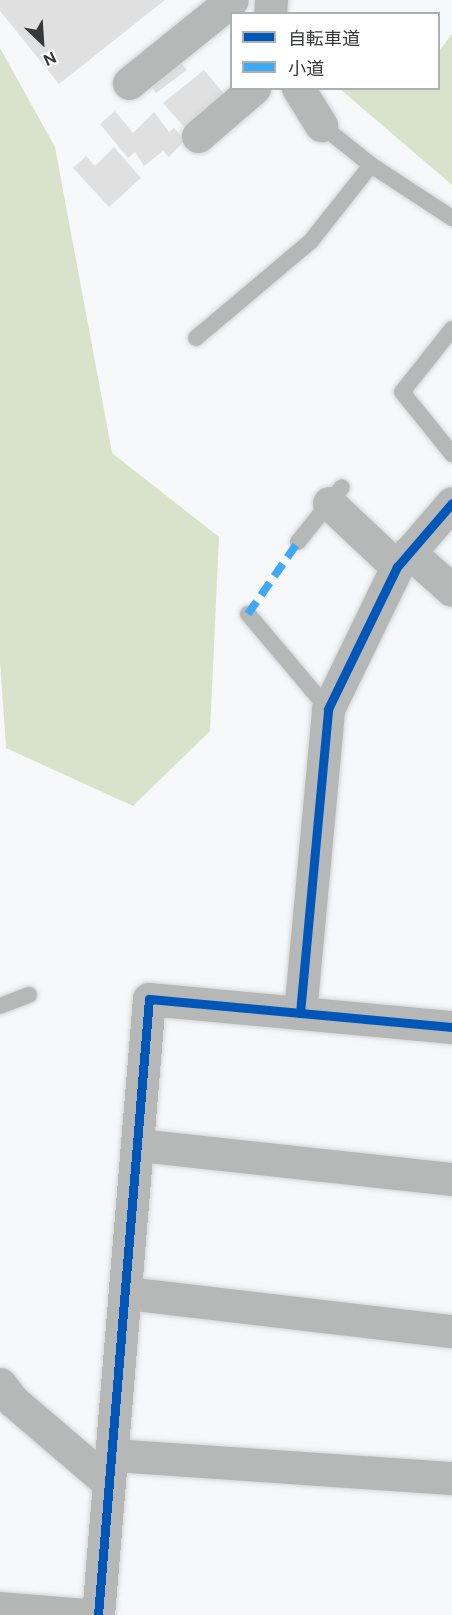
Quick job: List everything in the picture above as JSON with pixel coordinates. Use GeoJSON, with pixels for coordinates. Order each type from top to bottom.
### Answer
{"type":"FeatureCollection","features":[{"type":"Feature","properties":{"kind":"street"},"geometry":{"type":"LineString","coordinates":[[129,82],[234,0],[245,12]]}},
{"type":"Feature","properties":{"kind":"street"},"geometry":{"type":"LineString","coordinates":[[198,136],[252,90]]}},
{"type":"Feature","properties":{"kind":"street"},"geometry":{"type":"LineString","coordinates":[[299,90],[321,125]]}},
{"type":"Feature","properties":{"kind":"street"},"geometry":{"type":"LineString","coordinates":[[335,495],[403,560],[452,590]]}},
{"type":"Feature","properties":{"kind":"street"},"geometry":{"type":"LineString","coordinates":[[300,1013],[328,709],[403,560],[452,503]]}},
{"type":"Feature","properties":{"kind":"street"},"geometry":{"type":"LineString","coordinates":[[98,1615],[127,1293],[149,999],[452,1027]]}},
{"type":"Feature","properties":{"kind":"street"},"geometry":{"type":"LineString","coordinates":[[138,1145],[452,1179]]}},
{"type":"Feature","properties":{"kind":"street"},"geometry":{"type":"LineString","coordinates":[[127,1293],[452,1331]]}},
{"type":"Feature","properties":{"kind":"street"},"geometry":{"type":"LineString","coordinates":[[0,1384],[13,1401],[111,1469],[452,1478]]}},
{"type":"Feature","properties":{"kind":"street"},"geometry":{"type":"LineString","coordinates":[[0,1608],[85,1615]]}},
{"type":"Feature","properties":{"kind":"lane"},"geometry":{"type":"LineString","coordinates":[[321,125],[371,165],[452,218]]}},
{"type":"Feature","properties":{"kind":"lane"},"geometry":{"type":"LineString","coordinates":[[196,338],[311,241],[371,165]]}},
{"type":"Feature","properties":{"kind":"lane"},"geometry":{"type":"LineString","coordinates":[[452,329],[402,392],[452,454]]}},
{"type":"Feature","properties":{"kind":"lane"},"geometry":{"type":"LineString","coordinates":[[298,542],[335,495]]}},
{"type":"Feature","properties":{"kind":"lane"},"geometry":{"type":"LineString","coordinates":[[248,614],[328,709]]}},
{"type":"Feature","properties":{"kind":"lane"},"geometry":{"type":"LineString","coordinates":[[0,1006],[28,995]]}},
{"type":"Feature","properties":{"kind":"green space"},"geometry":{"type":"Polygon","coordinates":[[[452,34],[452,185],[341,90],[440,90],[440,50],[452,34]]]}},
{"type":"Feature","properties":{"kind":"green space"},"geometry":{"type":"Polygon","coordinates":[[[0,48],[55,147],[112,453],[219,537],[210,731],[133,806],[6,748],[0,661],[0,48]]]}},
{"type":"Feature","properties":{"kind":"building"},"geometry":{"type":"Polygon","coordinates":[[[0,0],[165,0],[59,84],[0,11],[0,0]]]}},
{"type":"Feature","properties":{"kind":"building"},"geometry":{"type":"Polygon","coordinates":[[[175,56],[187,70],[156,93],[147,81],[175,56]]]}},
{"type":"Feature","properties":{"kind":"building"},"geometry":{"type":"Polygon","coordinates":[[[204,70],[227,97],[187,130],[163,103],[204,70]]]}},
{"type":"Feature","properties":{"kind":"building"},"geometry":{"type":"Polygon","coordinates":[[[115,111],[133,133],[154,112],[169,132],[174,128],[185,140],[169,157],[163,151],[144,166],[135,152],[128,158],[100,124],[115,111]]]}},
{"type":"Feature","properties":{"kind":"building"},"geometry":{"type":"Polygon","coordinates":[[[114,147],[141,178],[109,207],[73,168],[86,156],[95,166],[114,147]]]}},
{"type":"Feature","properties":{"kind":"marked path"},"geometry":{"type":"LineString","coordinates":[[248,614],[298,542]]}},
{"type":"Feature","properties":{"kind":"cycle path"},"geometry":{"type":"LineString","coordinates":[[300,1013],[328,709],[397,567],[452,503]]}},
{"type":"Feature","properties":{"kind":"cycle path"},"geometry":{"type":"LineString","coordinates":[[98,1615],[149,999],[452,1027]]}}]}
